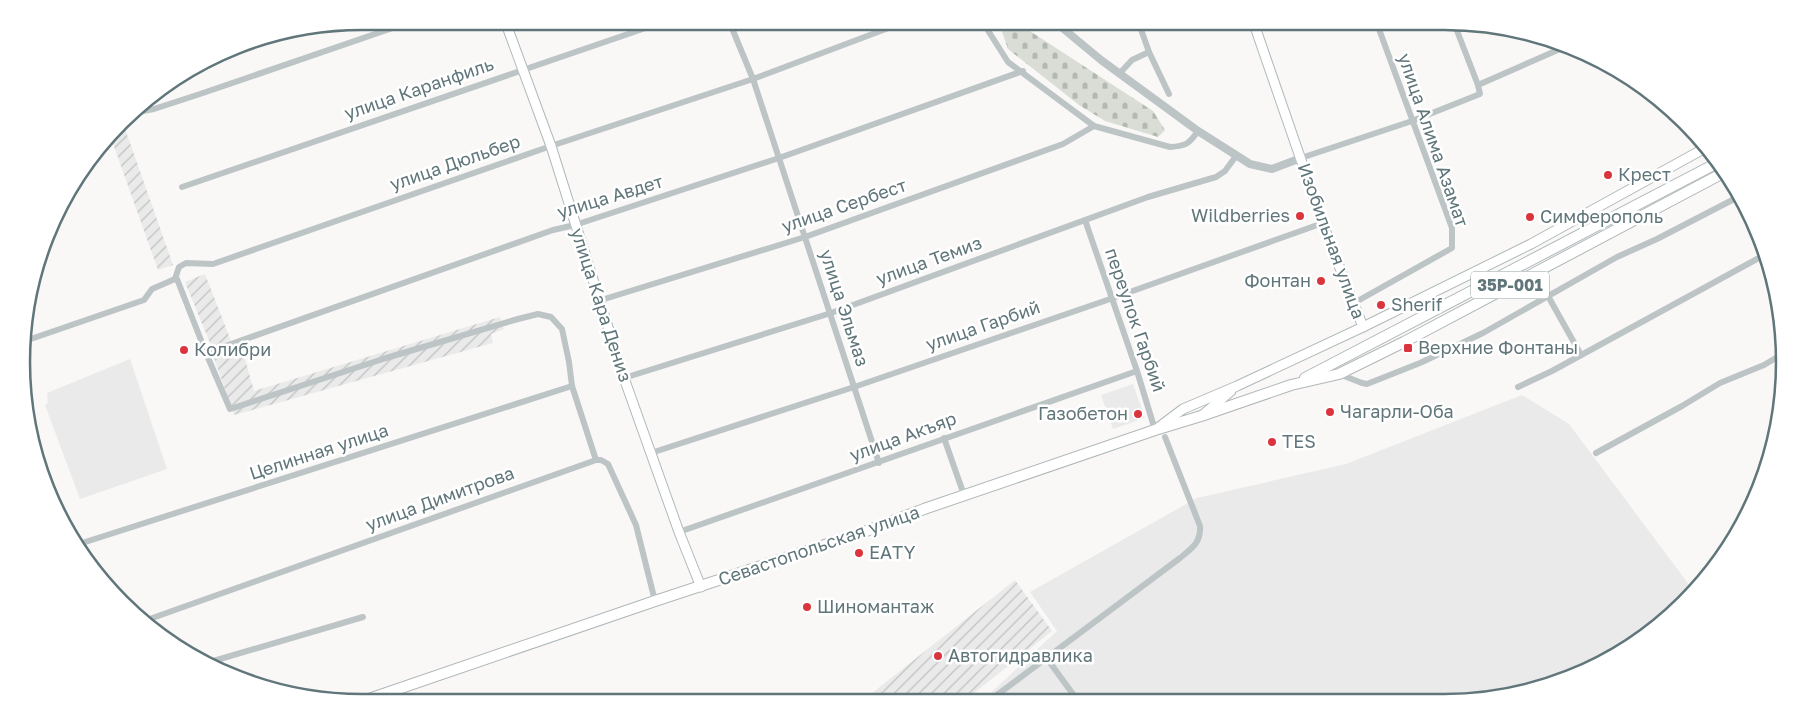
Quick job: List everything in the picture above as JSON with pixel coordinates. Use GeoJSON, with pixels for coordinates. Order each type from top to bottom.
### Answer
{"type":"FeatureCollection","features":[{"type":"Feature","properties":{"kind":"main road","name":"улица Кара Дениз"},"geometry":{"type":"LineString","coordinates":[[508,30],[551,146],[598,301],[624,378],[679,532],[701,587]]}},
{"type":"Feature","properties":{"kind":"main road","name":"Изобильная улица"},"geometry":{"type":"LineString","coordinates":[[1155,430],[1183,409],[1363,327],[1323,223],[1255,30]]}},
{"type":"Feature","properties":{"kind":"main road"},"geometry":{"type":"LineString","coordinates":[[1363,327],[1531,244],[1700,151]]}},
{"type":"Feature","properties":{"kind":"main road","name":"35Р-001"},"geometry":{"type":"LineString","coordinates":[[1291,385],[1711,166]]}},
{"type":"Feature","properties":{"kind":"main road","name":"35Р-001"},"geometry":{"type":"LineString","coordinates":[[1291,385],[1339,374],[1404,342],[1718,176]]}},
{"type":"Feature","properties":{"kind":"main road"},"geometry":{"type":"LineString","coordinates":[[1354,303],[1366,317],[1385,317]]}},
{"type":"Feature","properties":{"kind":"main road"},"geometry":{"type":"LineString","coordinates":[[1336,340],[1349,330],[1355,320],[1354,303]]}},
{"type":"Feature","properties":{"kind":"main road","name":"Севастопольская улица"},"geometry":{"type":"LineString","coordinates":[[397,694],[655,601],[861,533],[964,495],[1291,385]]}},
{"type":"Feature","properties":{"kind":"main road"},"geometry":{"type":"LineString","coordinates":[[1201,416],[1237,386]]}},
{"type":"Feature","properties":{"kind":"street"},"geometry":{"type":"LineString","coordinates":[[145,111],[191,97],[387,30]]}},
{"type":"Feature","properties":{"kind":"street","name":"улица Каранфиль"},"geometry":{"type":"LineString","coordinates":[[182,187],[640,30]]}},
{"type":"Feature","properties":{"kind":"street","name":"улица Эльмаз"},"geometry":{"type":"LineString","coordinates":[[733,30],[753,79],[879,463]]}},
{"type":"Feature","properties":{"kind":"street","name":"улица Дюльбер"},"geometry":{"type":"LineString","coordinates":[[31,339],[144,300],[152,289],[175,279],[179,267],[186,263],[213,264],[551,146],[753,79],[883,30]]}},
{"type":"Feature","properties":{"kind":"street"},"geometry":{"type":"LineString","coordinates":[[988,30],[1008,62],[1023,71],[1094,126],[1170,147],[1183,146],[1198,131]]}},
{"type":"Feature","properties":{"kind":"street"},"geometry":{"type":"LineString","coordinates":[[1065,30],[1198,131],[1250,164],[1272,169],[1412,121],[1480,94],[1457,31]]}},
{"type":"Feature","properties":{"kind":"street"},"geometry":{"type":"LineString","coordinates":[[1141,30],[1149,52],[1170,94]]}},
{"type":"Feature","properties":{"kind":"street","name":"улица Алима Азамат"},"geometry":{"type":"LineString","coordinates":[[1354,303],[1452,248],[1452,228],[1379,30]]}},
{"type":"Feature","properties":{"kind":"street"},"geometry":{"type":"LineString","coordinates":[[1478,85],[1557,50]]}},
{"type":"Feature","properties":{"kind":"street"},"geometry":{"type":"LineString","coordinates":[[1120,73],[1132,60],[1149,52]]}},
{"type":"Feature","properties":{"kind":"street","name":"улица Авдет"},"geometry":{"type":"LineString","coordinates":[[206,353],[553,230],[575,225],[779,158],[1023,71]]}},
{"type":"Feature","properties":{"kind":"street","name":"улица Сербест"},"geometry":{"type":"LineString","coordinates":[[598,301],[805,237],[1063,144],[1094,126]]}},
{"type":"Feature","properties":{"kind":"street","name":"улица Темиз"},"geometry":{"type":"LineString","coordinates":[[624,378],[831,313],[1148,197],[1216,177],[1225,171],[1236,156]]}},
{"type":"Feature","properties":{"kind":"street"},"geometry":{"type":"LineString","coordinates":[[1339,374],[1362,384],[1420,363],[1454,347],[1617,257],[1657,239],[1734,199]]}},
{"type":"Feature","properties":{"kind":"street","name":"переулок Гарбий"},"geometry":{"type":"LineString","coordinates":[[1085,220],[1113,298],[1155,430]]}},
{"type":"Feature","properties":{"kind":"street","name":"улица Гарбий"},"geometry":{"type":"LineString","coordinates":[[651,453],[854,387],[1323,223]]}},
{"type":"Feature","properties":{"kind":"street"},"geometry":{"type":"LineString","coordinates":[[1518,387],[1582,355],[1759,258]]}},
{"type":"Feature","properties":{"kind":"street"},"geometry":{"type":"LineString","coordinates":[[175,279],[178,279],[230,409],[386,358],[538,314],[551,317],[562,329],[572,386],[596,460],[601,460],[608,464],[636,525],[655,601]]}},
{"type":"Feature","properties":{"kind":"street"},"geometry":{"type":"LineString","coordinates":[[1548,296],[1582,355]]}},
{"type":"Feature","properties":{"kind":"street"},"geometry":{"type":"LineString","coordinates":[[1596,453],[1720,383],[1764,365],[1776,358]]}},
{"type":"Feature","properties":{"kind":"street","name":"улица Акъяр"},"geometry":{"type":"LineString","coordinates":[[679,532],[1137,371]]}},
{"type":"Feature","properties":{"kind":"street","name":"Целинная улица"},"geometry":{"type":"LineString","coordinates":[[84,543],[572,386]]}},
{"type":"Feature","properties":{"kind":"street"},"geometry":{"type":"LineString","coordinates":[[998,694],[1196,545],[1200,535],[1200,526],[1165,437]]}},
{"type":"Feature","properties":{"kind":"street"},"geometry":{"type":"LineString","coordinates":[[944,438],[964,495]]}},
{"type":"Feature","properties":{"kind":"street","name":"улица Димитрова"},"geometry":{"type":"LineString","coordinates":[[151,618],[596,460]]}},
{"type":"Feature","properties":{"kind":"street"},"geometry":{"type":"LineString","coordinates":[[216,660],[362,616]]}},
{"type":"Feature","properties":{"kind":"street"},"geometry":{"type":"LineString","coordinates":[[1048,660],[1073,694]]}},
{"type":"Feature","properties":{"kind":"shaded area"},"geometry":{"type":"Polygon","coordinates":[[[125,129],[173,265],[158,270],[113,142],[125,129]]]}},
{"type":"Feature","properties":{"kind":"shaded area"},"geometry":{"type":"Polygon","coordinates":[[[205,274],[231,341],[212,348],[185,282],[205,274]]]}},
{"type":"Feature","properties":{"kind":"shaded area"},"geometry":{"type":"Polygon","coordinates":[[[500,317],[504,329],[491,334],[493,343],[234,415],[214,358],[242,348],[254,391],[500,317]]]}},
{"type":"Feature","properties":{"kind":"shaded area"},"geometry":{"type":"Polygon","coordinates":[[[130,359],[167,469],[80,499],[45,405],[48,403],[47,393],[130,359]]]}},
{"type":"Feature","properties":{"kind":"shaded area"},"geometry":{"type":"Polygon","coordinates":[[[1133,384],[1145,418],[1113,429],[1101,395],[1133,384]]]}},
{"type":"Feature","properties":{"kind":"shaded area"},"geometry":{"type":"Polygon","coordinates":[[[1522,395],[1569,424],[1690,586],[1663,612],[1610,650],[1571,669],[1509,688],[1444,694],[990,694],[1057,631],[1030,592],[1197,498],[1346,464],[1522,395]]]}},
{"type":"Feature","properties":{"kind":"shaded area"},"geometry":{"type":"Polygon","coordinates":[[[1015,580],[1052,631],[973,694],[871,694],[1015,580]]]}},
{"type":"Feature","properties":{"kind":"green space"},"geometry":{"type":"Polygon","coordinates":[[[1001,30],[1028,30],[1153,111],[1165,130],[1158,137],[1105,121],[1079,105],[1008,49],[1001,30]]]}},
{"type":"Feature","properties":{"kind":"place","name":"Крест"},"geometry":{"type":"Point","coordinates":[1608,175]}},
{"type":"Feature","properties":{"kind":"place","name":"Wildberries"},"geometry":{"type":"Point","coordinates":[1300,216]}},
{"type":"Feature","properties":{"kind":"place","name":"Симферополь"},"geometry":{"type":"Point","coordinates":[1530,217]}},
{"type":"Feature","properties":{"kind":"place","name":"Фонтан"},"geometry":{"type":"Point","coordinates":[1321,281]}},
{"type":"Feature","properties":{"kind":"place","name":"Sherif"},"geometry":{"type":"Point","coordinates":[1381,305]}},
{"type":"Feature","properties":{"kind":"place","name":"Верхние Фонтаны"},"geometry":{"type":"Point","coordinates":[1408,348]}},
{"type":"Feature","properties":{"kind":"place","name":"Колибри"},"geometry":{"type":"Point","coordinates":[184,350]}},
{"type":"Feature","properties":{"kind":"place","name":"Чагарли-Оба"},"geometry":{"type":"Point","coordinates":[1330,412]}},
{"type":"Feature","properties":{"kind":"place","name":"Газобетон"},"geometry":{"type":"Point","coordinates":[1138,414]}},
{"type":"Feature","properties":{"kind":"place","name":"TES"},"geometry":{"type":"Point","coordinates":[1272,442]}},
{"type":"Feature","properties":{"kind":"place","name":"EАTY"},"geometry":{"type":"Point","coordinates":[859,553]}},
{"type":"Feature","properties":{"kind":"place","name":"Шиномантаж"},"geometry":{"type":"Point","coordinates":[807,607]}},
{"type":"Feature","properties":{"kind":"place","name":"Автогидравлика"},"geometry":{"type":"Point","coordinates":[938,656]}}]}
